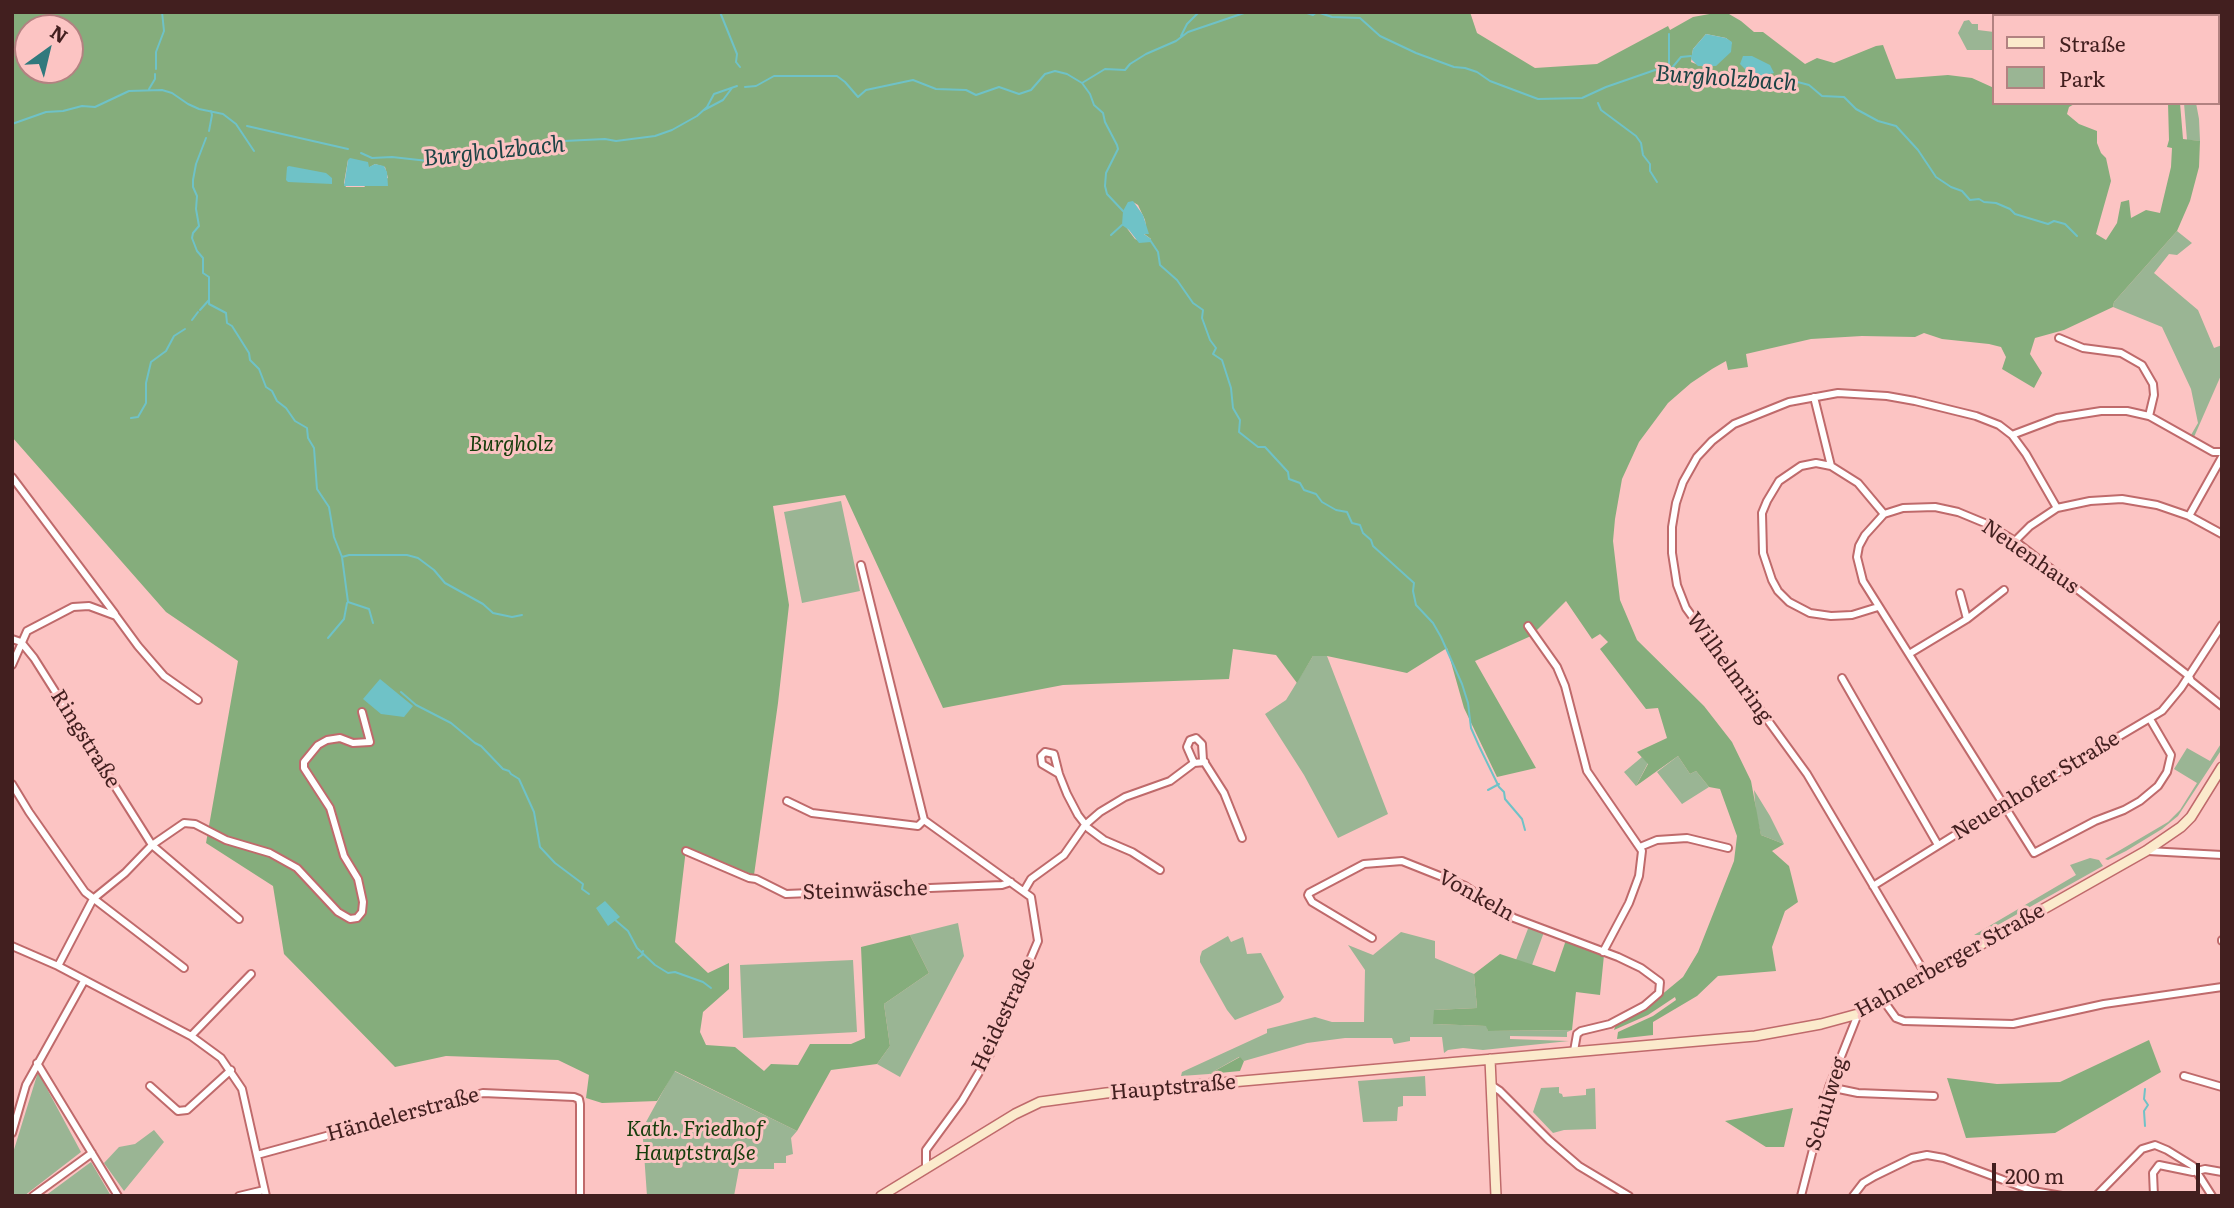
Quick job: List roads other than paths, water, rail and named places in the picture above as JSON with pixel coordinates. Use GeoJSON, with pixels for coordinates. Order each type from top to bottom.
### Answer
{"type":"FeatureCollection","features":[{"type":"Feature","properties":{"kind":"main road","name":"Hahnerberger Straße"},"geometry":{"type":"LineString","coordinates":[[1490,1059],[1777,1033],[1858,1014],[2146,851],[2191,817],[2222,766]]}},
{"type":"Feature","properties":{"kind":"main road","name":"Hauptstraße"},"geometry":{"type":"LineString","coordinates":[[881,1196],[1015,1114],[1040,1102],[1106,1093],[1490,1059]]}},
{"type":"Feature","properties":{"kind":"main road"},"geometry":{"type":"LineString","coordinates":[[1490,1059],[1496,1196]]}},
{"type":"Feature","properties":{"kind":"street"},"geometry":{"type":"LineString","coordinates":[[2059,338],[2083,348],[2121,353],[2142,365],[2153,384],[2154,395],[2149,416]]}},
{"type":"Feature","properties":{"kind":"street","name":"Wilhelmring"},"geometry":{"type":"LineString","coordinates":[[1926,975],[1807,774],[1686,608],[1677,584],[1672,553],[1672,527],[1678,497],[1688,474],[1705,448],[1725,430],[1742,419],[1789,401],[1838,393],[1915,401],[1976,415],[1999,425],[2012,435],[2032,463],[2057,508]]}},
{"type":"Feature","properties":{"kind":"street"},"geometry":{"type":"LineString","coordinates":[[1814,397],[1831,466]]}},
{"type":"Feature","properties":{"kind":"street"},"geometry":{"type":"LineString","coordinates":[[2012,435],[2033,425],[2080,414],[2127,411],[2149,416],[2213,452],[2222,454],[2189,516]]}},
{"type":"Feature","properties":{"kind":"street"},"geometry":{"type":"LineString","coordinates":[[1878,607],[1843,616],[1810,613],[1789,602],[1778,591],[1763,554],[1762,513],[1779,481],[1794,470],[1816,463],[1831,466],[1858,483],[1884,514],[1862,540],[1857,557],[1863,581],[2034,853],[2095,821],[2124,810],[2158,786],[2171,755],[2150,719]]}},
{"type":"Feature","properties":{"kind":"street"},"geometry":{"type":"LineString","coordinates":[[12,478],[138,646],[164,676],[198,700]]}},
{"type":"Feature","properties":{"kind":"street"},"geometry":{"type":"LineString","coordinates":[[2015,541],[2030,526],[2057,508],[2090,501],[2122,499],[2157,505],[2189,516],[2222,534]]}},
{"type":"Feature","properties":{"kind":"street","name":"Neuenhaus"},"geometry":{"type":"LineString","coordinates":[[1884,514],[1918,507],[1958,512],[1987,524],[2015,541],[2189,676]]}},
{"type":"Feature","properties":{"kind":"street"},"geometry":{"type":"LineString","coordinates":[[861,565],[924,820],[1024,891],[1031,879],[1064,855],[1085,825],[1109,806],[1125,797],[1161,785],[1194,763],[1205,762]]}},
{"type":"Feature","properties":{"kind":"street","name":"Neuenhaus"},"geometry":{"type":"LineString","coordinates":[[1909,654],[1967,619],[2004,590]]}},
{"type":"Feature","properties":{"kind":"street"},"geometry":{"type":"LineString","coordinates":[[1960,593],[1967,619]]}},
{"type":"Feature","properties":{"kind":"street"},"geometry":{"type":"LineString","coordinates":[[12,665],[27,631],[73,607],[89,606],[116,616]]}},
{"type":"Feature","properties":{"kind":"street","name":"Neuenhofer Straße"},"geometry":{"type":"LineString","coordinates":[[1873,886],[2003,805],[2150,719],[2172,700],[2222,625]]}},
{"type":"Feature","properties":{"kind":"street"},"geometry":{"type":"LineString","coordinates":[[1528,626],[1561,675],[1587,771],[1640,847],[1643,859],[1629,903],[1603,952]]}},
{"type":"Feature","properties":{"kind":"street"},"geometry":{"type":"LineString","coordinates":[[12,639],[21,642]]}},
{"type":"Feature","properties":{"kind":"street","name":"Ringstraße"},"geometry":{"type":"LineString","coordinates":[[21,642],[39,665],[152,845],[239,919]]}},
{"type":"Feature","properties":{"kind":"street"},"geometry":{"type":"LineString","coordinates":[[2189,676],[2191,681],[2222,706]]}},
{"type":"Feature","properties":{"kind":"street"},"geometry":{"type":"LineString","coordinates":[[1842,678],[1938,845]]}},
{"type":"Feature","properties":{"kind":"street"},"geometry":{"type":"LineString","coordinates":[[58,966],[93,899],[125,873],[152,845],[180,824],[195,824],[226,840],[270,853],[296,868],[338,912],[349,919],[357,918],[362,912],[363,902],[358,879],[344,856],[330,807],[304,768],[304,762],[318,745],[327,740],[340,738],[353,743],[370,742],[362,712]]}},
{"type":"Feature","properties":{"kind":"street"},"geometry":{"type":"LineString","coordinates":[[1194,763],[1187,747],[1193,739],[1202,744],[1202,757],[1224,793],[1242,838]]}},
{"type":"Feature","properties":{"kind":"street"},"geometry":{"type":"LineString","coordinates":[[1059,774],[1085,825],[1104,840],[1132,852],[1160,870]]}},
{"type":"Feature","properties":{"kind":"street"},"geometry":{"type":"LineString","coordinates":[[12,784],[85,892],[184,968]]}},
{"type":"Feature","properties":{"kind":"street"},"geometry":{"type":"LineString","coordinates":[[787,801],[812,813],[918,827],[924,820]]}},
{"type":"Feature","properties":{"kind":"street"},"geometry":{"type":"LineString","coordinates":[[1640,847],[1657,840],[1686,838],[1728,848]]}},
{"type":"Feature","properties":{"kind":"street","name":"Steinwäsche"},"geometry":{"type":"LineString","coordinates":[[686,851],[786,894],[1002,885],[1011,882]]}},
{"type":"Feature","properties":{"kind":"street"},"geometry":{"type":"LineString","coordinates":[[2146,851],[2222,855]]}},
{"type":"Feature","properties":{"kind":"street","name":"Vonkeln"},"geometry":{"type":"LineString","coordinates":[[1372,938],[1312,902],[1309,892],[1364,864],[1402,861],[1465,886],[1514,918],[1603,952],[1651,974],[1660,982],[1661,987],[1656,998],[1610,1024],[1581,1031],[1575,1038],[1574,1051]]}},
{"type":"Feature","properties":{"kind":"street","name":"Heidestraße"},"geometry":{"type":"LineString","coordinates":[[926,1167],[926,1150],[962,1101],[990,1054],[1038,941],[1031,897],[1024,891]]}},
{"type":"Feature","properties":{"kind":"street"},"geometry":{"type":"LineString","coordinates":[[12,946],[58,966],[191,1035],[212,1050],[231,1070],[242,1089],[265,1193],[239,1196]]}},
{"type":"Feature","properties":{"kind":"street"},"geometry":{"type":"LineString","coordinates":[[191,1035],[251,974]]}},
{"type":"Feature","properties":{"kind":"street"},"geometry":{"type":"LineString","coordinates":[[12,1133],[26,1085],[83,981]]}},
{"type":"Feature","properties":{"kind":"street"},"geometry":{"type":"LineString","coordinates":[[1883,1000],[1896,1018],[1904,1021],[2013,1024],[2104,1004],[2222,987]]}},
{"type":"Feature","properties":{"kind":"street","name":"Schulweg"},"geometry":{"type":"LineString","coordinates":[[1801,1196],[1829,1087],[1858,1014]]}},
{"type":"Feature","properties":{"kind":"street"},"geometry":{"type":"LineString","coordinates":[[37,1063],[118,1196]]}},
{"type":"Feature","properties":{"kind":"street"},"geometry":{"type":"LineString","coordinates":[[150,1086],[178,1111],[187,1110],[231,1070]]}},
{"type":"Feature","properties":{"kind":"street"},"geometry":{"type":"LineString","coordinates":[[2184,1076],[2222,1087]]}},
{"type":"Feature","properties":{"kind":"street"},"geometry":{"type":"LineString","coordinates":[[1491,1085],[1579,1166],[1629,1196]]}},
{"type":"Feature","properties":{"kind":"street"},"geometry":{"type":"LineString","coordinates":[[1829,1087],[1858,1093],[1934,1096]]}},
{"type":"Feature","properties":{"kind":"street","name":"Händelerstraße"},"geometry":{"type":"LineString","coordinates":[[257,1155],[483,1093],[574,1097],[579,1099],[580,1104],[579,1196]]}},
{"type":"Feature","properties":{"kind":"street"},"geometry":{"type":"LineString","coordinates":[[2096,1196],[2126,1164],[2150,1146],[2167,1150],[2197,1170],[2212,1196]]}},
{"type":"Feature","properties":{"kind":"street"},"geometry":{"type":"LineString","coordinates":[[33,1196],[92,1153]]}},
{"type":"Feature","properties":{"kind":"street"},"geometry":{"type":"LineString","coordinates":[[1853,1196],[1863,1183],[1874,1176],[1912,1158],[1927,1155],[1944,1158],[2044,1195],[2062,1196]]}},
{"type":"Feature","properties":{"kind":"street"},"geometry":{"type":"LineString","coordinates":[[2154,1196],[2152,1172],[2159,1165],[2193,1172],[2222,1172]]}},
{"type":"Feature","properties":{"kind":"water"},"geometry":{"type":"Polygon","coordinates":[[[1706,34],[1732,42],[1731,52],[1716,66],[1698,66],[1691,59],[1693,49],[1706,34]]]}},
{"type":"Feature","properties":{"kind":"water"},"geometry":{"type":"Polygon","coordinates":[[[1743,56],[1752,56],[1770,65],[1774,73],[1751,75],[1740,64],[1743,56]]]}},
{"type":"Feature","properties":{"kind":"water"},"geometry":{"type":"Polygon","coordinates":[[[350,158],[368,162],[369,167],[375,164],[384,166],[388,186],[344,186],[350,158]]]}},
{"type":"Feature","properties":{"kind":"water"},"geometry":{"type":"Polygon","coordinates":[[[289,166],[326,173],[332,178],[332,184],[288,182],[286,180],[289,166]]]}},
{"type":"Feature","properties":{"kind":"water"},"geometry":{"type":"Polygon","coordinates":[[[1133,201],[1143,215],[1149,234],[1144,234],[1151,242],[1139,243],[1122,225],[1123,211],[1128,202],[1133,201]]]}},
{"type":"Feature","properties":{"kind":"water"},"geometry":{"type":"Polygon","coordinates":[[[380,679],[413,706],[404,717],[381,714],[363,699],[380,679]]]}},
{"type":"Feature","properties":{"kind":"water"},"geometry":{"type":"Polygon","coordinates":[[[605,901],[620,917],[608,926],[596,908],[605,901]]]}},
{"type":"Feature","properties":{"kind":"waterway"},"geometry":{"type":"LineString","coordinates":[[156,69],[156,52],[164,31],[162,12]]}},
{"type":"Feature","properties":{"kind":"waterway"},"geometry":{"type":"LineString","coordinates":[[720,12],[740,67]]}},
{"type":"Feature","properties":{"kind":"waterway"},"geometry":{"type":"LineString","coordinates":[[1181,36],[1187,24],[1199,12]]}},
{"type":"Feature","properties":{"kind":"waterway","name":"Burgholzbach"},"geometry":{"type":"LineString","coordinates":[[745,87],[756,86],[774,76],[837,76],[858,97],[866,90],[913,80],[936,89],[966,90],[976,95],[999,87],[1019,94],[1031,90],[1045,74],[1055,71],[1067,74],[1082,83],[1105,69],[1125,70],[1146,54],[1176,41],[1188,32],[1247,12]]}},
{"type":"Feature","properties":{"kind":"waterway","name":"Burgholzbach"},"geometry":{"type":"LineString","coordinates":[[1304,12],[1360,18],[1380,36],[1416,53],[1477,72],[1490,81],[1538,99],[1582,98],[1655,70],[1684,76],[1715,75],[1727,80],[1794,81],[1809,85],[1822,96],[1844,97],[1856,109],[1878,121],[1896,126],[1918,150],[1936,177],[1962,191],[1970,200],[1996,203],[2015,214],[2048,224],[2054,221],[2065,224],[2077,236]]}},
{"type":"Feature","properties":{"kind":"waterway"},"geometry":{"type":"LineString","coordinates":[[1669,34],[1669,70]]}},
{"type":"Feature","properties":{"kind":"waterway"},"geometry":{"type":"LineString","coordinates":[[1671,69],[1681,57],[1691,56]]}},
{"type":"Feature","properties":{"kind":"waterway"},"geometry":{"type":"LineString","coordinates":[[149,89],[155,74]]}},
{"type":"Feature","properties":{"kind":"waterway"},"geometry":{"type":"LineString","coordinates":[[1082,83],[1094,105],[1103,113],[1117,145],[1118,149],[1106,173],[1105,186],[1107,194],[1123,211]]}},
{"type":"Feature","properties":{"kind":"waterway","name":"Burgholzbach"},"geometry":{"type":"LineString","coordinates":[[361,153],[372,158],[392,157],[437,162],[482,153],[499,154],[542,143],[550,146],[564,141],[616,141],[655,136],[697,116],[707,107],[714,94],[737,86]]}},
{"type":"Feature","properties":{"kind":"waterway"},"geometry":{"type":"LineString","coordinates":[[704,110],[723,100],[732,88]]}},
{"type":"Feature","properties":{"kind":"waterway","name":"Burgholzbach"},"geometry":{"type":"LineString","coordinates":[[12,124],[46,112],[82,106],[95,107],[129,91],[162,90],[199,109],[223,114],[236,124],[254,151]]}},
{"type":"Feature","properties":{"kind":"waterway"},"geometry":{"type":"LineString","coordinates":[[1598,103],[1601,110],[1636,136],[1657,182]]}},
{"type":"Feature","properties":{"kind":"waterway"},"geometry":{"type":"LineString","coordinates":[[209,131],[211,111]]}},
{"type":"Feature","properties":{"kind":"waterway","name":"Burgholzbach"},"geometry":{"type":"LineString","coordinates":[[247,126],[348,149]]}},
{"type":"Feature","properties":{"kind":"waterway"},"geometry":{"type":"LineString","coordinates":[[206,138],[193,180],[199,226],[192,238],[203,258],[203,273],[209,277],[209,304],[226,313],[227,323],[232,326],[249,353],[250,360],[259,369],[266,387],[295,421],[307,428],[308,438],[314,448],[317,489],[329,507],[334,537],[342,557],[348,602],[369,609],[373,623]]}},
{"type":"Feature","properties":{"kind":"waterway"},"geometry":{"type":"LineString","coordinates":[[1111,235],[1122,225]]}},
{"type":"Feature","properties":{"kind":"waterway"},"geometry":{"type":"LineString","coordinates":[[1150,240],[1158,252],[1160,265],[1177,280],[1193,303],[1203,310],[1202,318],[1216,348],[1213,354],[1222,360],[1231,388],[1233,408],[1240,420],[1239,432],[1258,447],[1265,447],[1288,472],[1289,479],[1300,483],[1304,490],[1316,494],[1322,502],[1336,510],[1347,512],[1352,523],[1360,525],[1373,546],[1414,583],[1416,605],[1433,623],[1462,684],[1471,728],[1479,746],[1504,792],[1505,799],[1522,819],[1525,830]]}},
{"type":"Feature","properties":{"kind":"waterway"},"geometry":{"type":"LineString","coordinates":[[200,310],[209,300]]}},
{"type":"Feature","properties":{"kind":"waterway"},"geometry":{"type":"LineString","coordinates":[[192,320],[198,312]]}},
{"type":"Feature","properties":{"kind":"waterway"},"geometry":{"type":"LineString","coordinates":[[131,418],[138,417],[146,403],[146,383],[151,362],[166,351],[174,336],[185,329]]}},
{"type":"Feature","properties":{"kind":"waterway"},"geometry":{"type":"LineString","coordinates":[[342,557],[407,555],[418,558],[445,583],[483,604],[493,613],[512,617],[522,615]]}},
{"type":"Feature","properties":{"kind":"waterway"},"geometry":{"type":"LineString","coordinates":[[328,638],[344,619],[347,603]]}},
{"type":"Feature","properties":{"kind":"waterway"},"geometry":{"type":"LineString","coordinates":[[401,692],[416,705],[451,723],[481,746],[503,769],[519,779],[534,812],[540,847],[555,863],[583,884],[582,889],[589,894]]}},
{"type":"Feature","properties":{"kind":"waterway"},"geometry":{"type":"LineString","coordinates":[[1488,790],[1499,784]]}},
{"type":"Feature","properties":{"kind":"waterway"},"geometry":{"type":"LineString","coordinates":[[614,919],[628,931],[637,948],[655,965],[668,973],[675,972],[703,982],[711,988]]}},
{"type":"Feature","properties":{"kind":"waterway"},"geometry":{"type":"LineString","coordinates":[[638,958],[643,951]]}},
{"type":"Feature","properties":{"kind":"waterway"},"geometry":{"type":"LineString","coordinates":[[2145,1089],[2144,1099],[2148,1105],[2144,1111],[2145,1126]]}},
{"type":"Feature","properties":{"kind":"park label","name":"Burgholz"},"geometry":{"type":"Point","coordinates":[511,445]}},
{"type":"Feature","properties":{"kind":"park label","name":"Kath. Friedhof Hauptstraße"},"geometry":{"type":"Point","coordinates":[695,1142]}}]}
